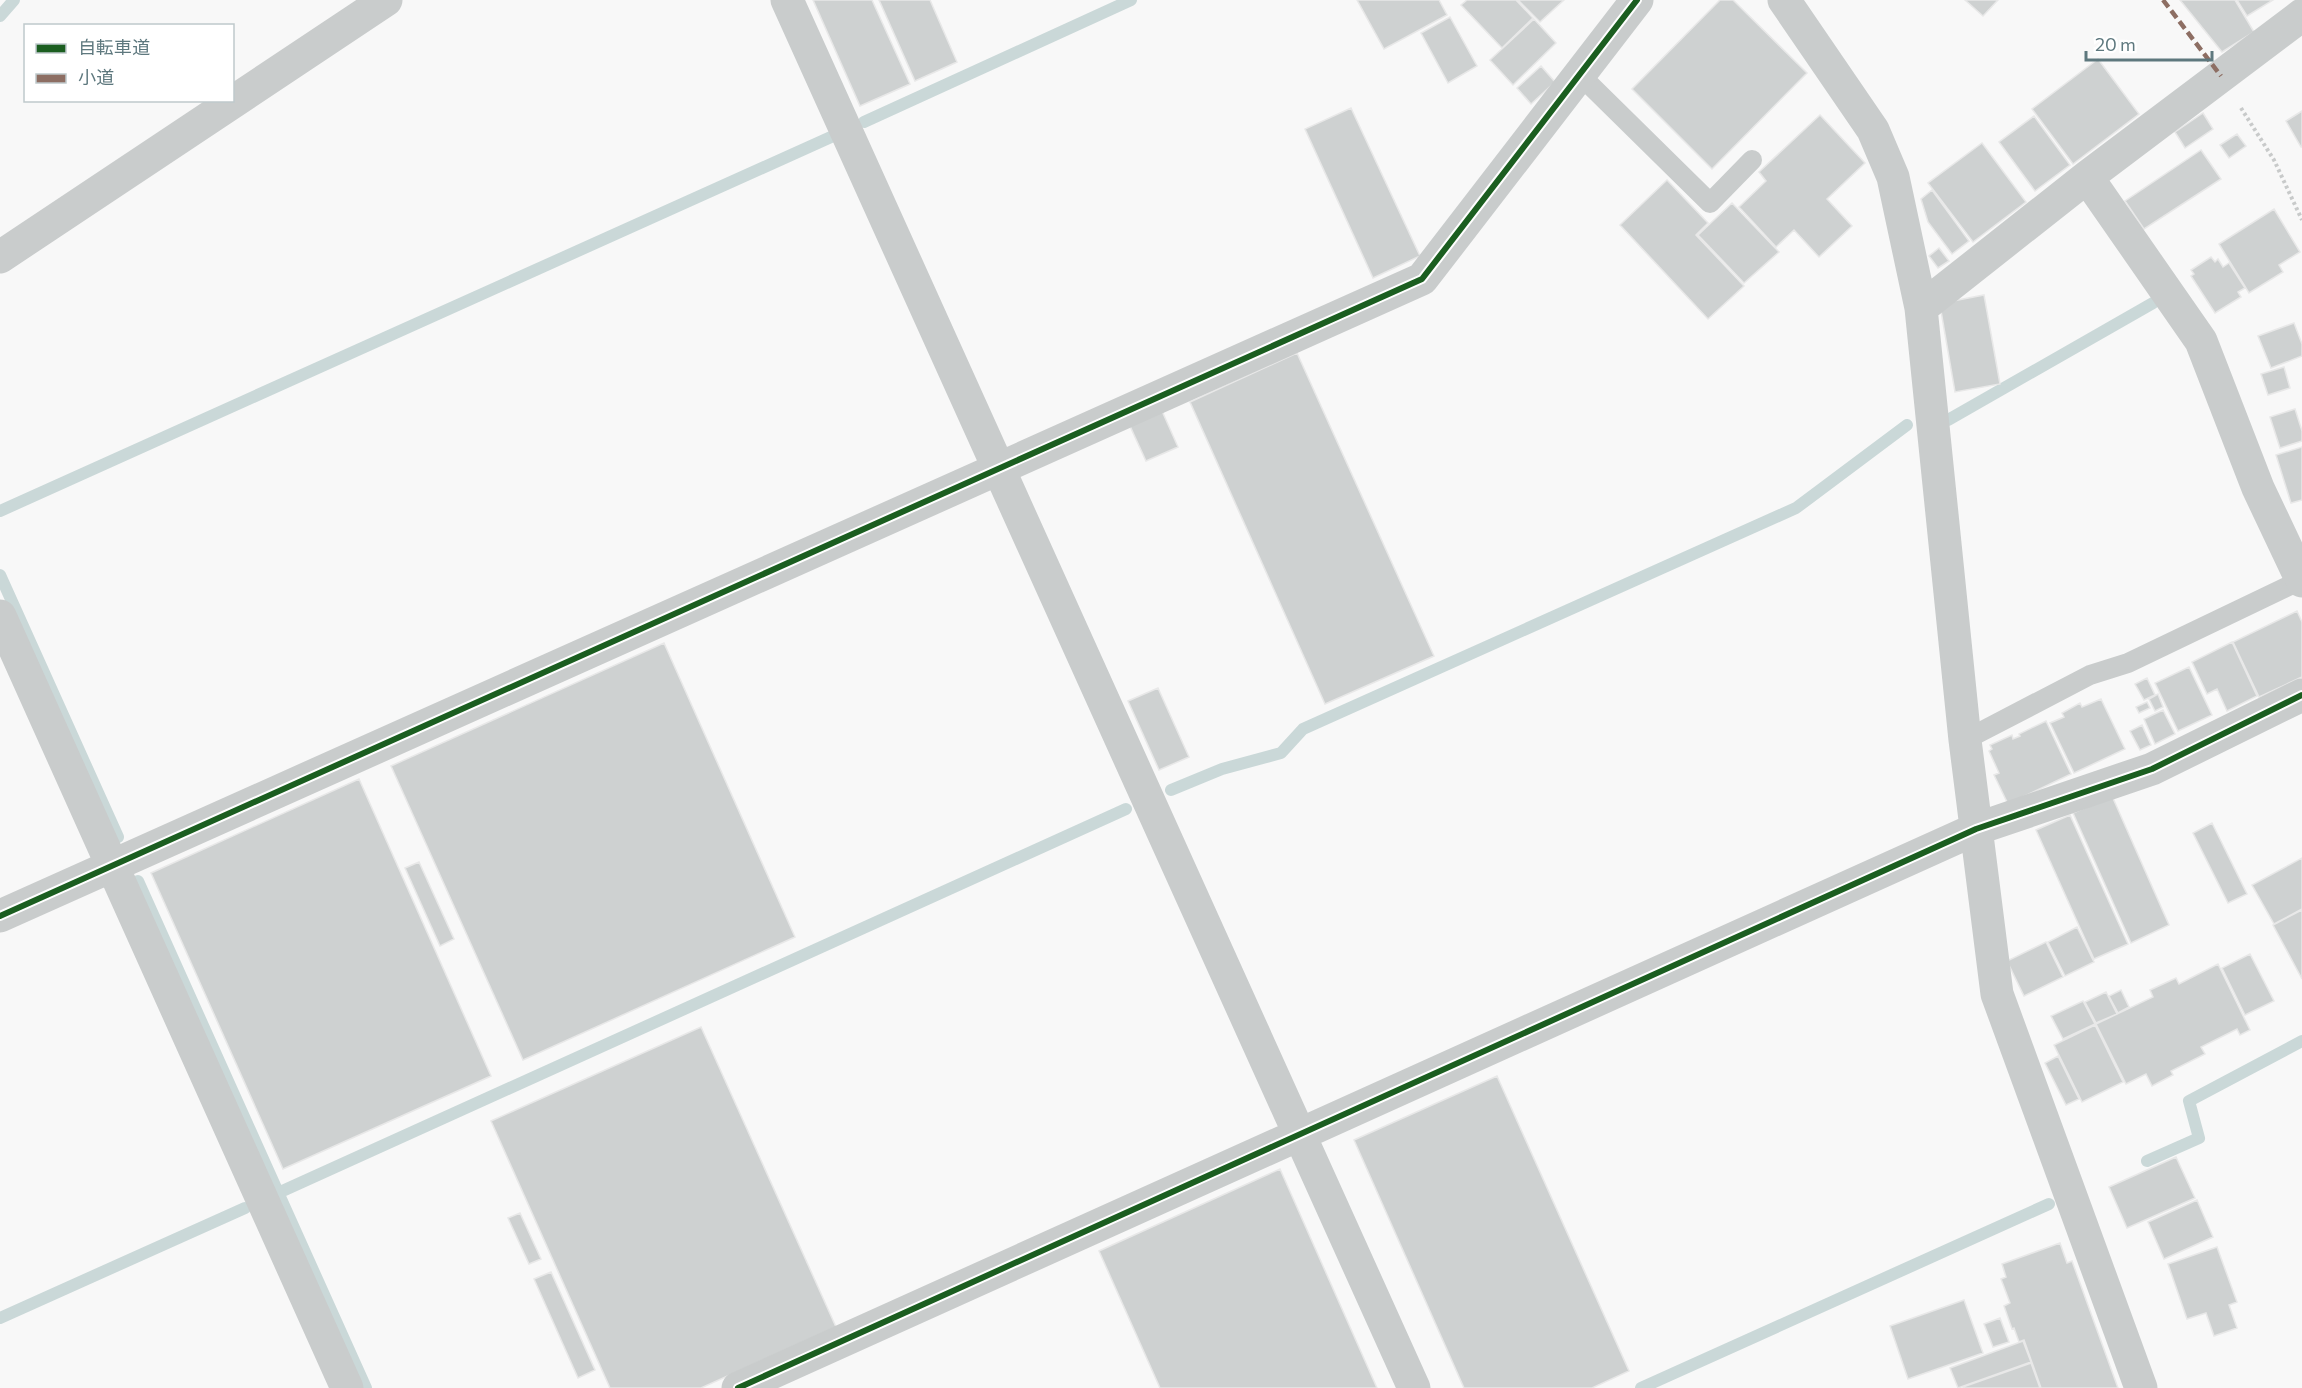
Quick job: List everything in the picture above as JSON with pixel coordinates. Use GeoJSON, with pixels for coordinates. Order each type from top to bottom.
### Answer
{"type":"FeatureCollection","features":[{"type":"Feature","properties":{"kind":"street"},"geometry":{"type":"LineString","coordinates":[[234,101],[386,0]]}},
{"type":"Feature","properties":{"kind":"street"},"geometry":{"type":"LineString","coordinates":[[787,0],[1413,1388]]}},
{"type":"Feature","properties":{"kind":"street"},"geometry":{"type":"LineString","coordinates":[[0,916],[1422,279],[1637,0]]}},
{"type":"Feature","properties":{"kind":"street"},"geometry":{"type":"LineString","coordinates":[[1784,0],[1873,130],[1893,177],[1921,308],[1965,740],[1997,994],[2141,1388]]}},
{"type":"Feature","properties":{"kind":"street"},"geometry":{"type":"LineString","coordinates":[[1921,308],[2087,177],[2302,15]]}},
{"type":"Feature","properties":{"kind":"street"},"geometry":{"type":"LineString","coordinates":[[0,257],[233,102]]}},
{"type":"Feature","properties":{"kind":"street"},"geometry":{"type":"LineString","coordinates":[[2087,177],[2201,341],[2258,488],[2293,540],[2302,580]]}},
{"type":"Feature","properties":{"kind":"street"},"geometry":{"type":"LineString","coordinates":[[0,616],[347,1388]]}},
{"type":"Feature","properties":{"kind":"street"},"geometry":{"type":"LineString","coordinates":[[738,1388],[1976,829],[2152,769],[2302,695]]}},
{"type":"Feature","properties":{"kind":"lane"},"geometry":{"type":"LineString","coordinates":[[1580,75],[1710,203],[1752,160]]}},
{"type":"Feature","properties":{"kind":"lane"},"geometry":{"type":"LineString","coordinates":[[1965,740],[2090,675],[2128,663],[2302,580]]}},
{"type":"Feature","properties":{"kind":"path"},"geometry":{"type":"LineString","coordinates":[[2221,76],[2274,160],[2302,220]]}},
{"type":"Feature","properties":{"kind":"building"},"geometry":{"type":"Polygon","coordinates":[[[813,0],[872,0],[910,84],[860,106],[813,0]]]}},
{"type":"Feature","properties":{"kind":"building"},"geometry":{"type":"Polygon","coordinates":[[[879,0],[930,0],[957,62],[915,81],[879,0]]]}},
{"type":"Feature","properties":{"kind":"building"},"geometry":{"type":"Polygon","coordinates":[[[1357,0],[1439,0],[1447,15],[1384,49],[1357,0]]]}},
{"type":"Feature","properties":{"kind":"building"},"geometry":{"type":"Polygon","coordinates":[[[1467,0],[1516,0],[1533,18],[1502,48],[1461,5],[1467,0]]]}},
{"type":"Feature","properties":{"kind":"building"},"geometry":{"type":"Polygon","coordinates":[[[1518,0],[1564,0],[1540,22],[1518,0]]]}},
{"type":"Feature","properties":{"kind":"building"},"geometry":{"type":"Polygon","coordinates":[[[1720,0],[1733,0],[1807,73],[1712,169],[1632,89],[1720,0]]]}},
{"type":"Feature","properties":{"kind":"building"},"geometry":{"type":"Polygon","coordinates":[[[1965,0],[1998,0],[1983,16],[1965,0]]]}},
{"type":"Feature","properties":{"kind":"building"},"geometry":{"type":"Polygon","coordinates":[[[2180,0],[2235,0],[2254,32],[2222,52],[2180,0]]]}},
{"type":"Feature","properties":{"kind":"building"},"geometry":{"type":"Polygon","coordinates":[[[2237,0],[2273,0],[2247,16],[2237,0]]]}},
{"type":"Feature","properties":{"kind":"building"},"geometry":{"type":"Polygon","coordinates":[[[1450,17],[1477,66],[1448,83],[1421,33],[1450,17]]]}},
{"type":"Feature","properties":{"kind":"building"},"geometry":{"type":"Polygon","coordinates":[[[1534,19],[1556,43],[1513,85],[1490,60],[1534,19]]]}},
{"type":"Feature","properties":{"kind":"building"},"geometry":{"type":"Polygon","coordinates":[[[2098,59],[2139,114],[2073,164],[2032,109],[2098,59]]]}},
{"type":"Feature","properties":{"kind":"building"},"geometry":{"type":"Polygon","coordinates":[[[1541,66],[1555,82],[1531,104],[1517,88],[1541,66]]]}},
{"type":"Feature","properties":{"kind":"building"},"geometry":{"type":"Polygon","coordinates":[[[1351,108],[1420,256],[1373,278],[1305,129],[1351,108]]]}},
{"type":"Feature","properties":{"kind":"building"},"geometry":{"type":"Polygon","coordinates":[[[2302,111],[2302,147],[2301,147],[2286,121],[2302,111]]]}},
{"type":"Feature","properties":{"kind":"building"},"geometry":{"type":"Polygon","coordinates":[[[2203,113],[2213,129],[2185,148],[2175,132],[2203,113]]]}},
{"type":"Feature","properties":{"kind":"building"},"geometry":{"type":"Polygon","coordinates":[[[1820,115],[1865,163],[1827,199],[1852,226],[1819,257],[1794,230],[1776,247],[1739,207],[1766,181],[1759,172],[1820,115]]]}},
{"type":"Feature","properties":{"kind":"building"},"geometry":{"type":"Polygon","coordinates":[[[2034,116],[2070,165],[2035,191],[1999,142],[2034,116]]]}},
{"type":"Feature","properties":{"kind":"building"},"geometry":{"type":"Polygon","coordinates":[[[2237,134],[2246,146],[2229,158],[2220,145],[2237,134]]]}},
{"type":"Feature","properties":{"kind":"building"},"geometry":{"type":"Polygon","coordinates":[[[1982,143],[2026,202],[1973,242],[1928,183],[1982,143]]]}},
{"type":"Feature","properties":{"kind":"building"},"geometry":{"type":"Polygon","coordinates":[[[2201,150],[2221,179],[2144,229],[2125,201],[2201,150]]]}},
{"type":"Feature","properties":{"kind":"building"},"geometry":{"type":"Polygon","coordinates":[[[1667,180],[1708,223],[1696,235],[1744,286],[1708,319],[1620,225],[1667,180]]]}},
{"type":"Feature","properties":{"kind":"building"},"geometry":{"type":"Polygon","coordinates":[[[1932,190],[1969,241],[1952,254],[1928,222],[1921,199],[1932,190]]]}},
{"type":"Feature","properties":{"kind":"building"},"geometry":{"type":"Polygon","coordinates":[[[1732,203],[1779,252],[1744,283],[1698,235],[1732,203]]]}},
{"type":"Feature","properties":{"kind":"building"},"geometry":{"type":"Polygon","coordinates":[[[2274,209],[2300,252],[2279,265],[2283,272],[2249,293],[2219,244],[2274,209]]]}},
{"type":"Feature","properties":{"kind":"building"},"geometry":{"type":"Polygon","coordinates":[[[1939,248],[1949,261],[1938,268],[1929,256],[1939,248]]]}},
{"type":"Feature","properties":{"kind":"building"},"geometry":{"type":"Polygon","coordinates":[[[2211,257],[2215,262],[2218,259],[2223,267],[2229,263],[2245,288],[2238,292],[2241,297],[2215,313],[2191,276],[2194,274],[2191,270],[2211,257]]]}},
{"type":"Feature","properties":{"kind":"building"},"geometry":{"type":"Polygon","coordinates":[[[1984,295],[2000,384],[1955,392],[1941,311],[1953,301],[1984,295]]]}},
{"type":"Feature","properties":{"kind":"building"},"geometry":{"type":"Polygon","coordinates":[[[2294,323],[2302,344],[2302,356],[2271,368],[2258,336],[2294,323]]]}},
{"type":"Feature","properties":{"kind":"building"},"geometry":{"type":"Polygon","coordinates":[[[1297,353],[1434,656],[1325,704],[1190,402],[1297,353]]]}},
{"type":"Feature","properties":{"kind":"building"},"geometry":{"type":"Polygon","coordinates":[[[2284,367],[2290,388],[2268,395],[2261,374],[2284,367]]]}},
{"type":"Feature","properties":{"kind":"building"},"geometry":{"type":"Polygon","coordinates":[[[2295,409],[2302,431],[2302,441],[2280,448],[2270,417],[2295,409]]]}},
{"type":"Feature","properties":{"kind":"building"},"geometry":{"type":"Polygon","coordinates":[[[1162,411],[1178,447],[1146,461],[1130,426],[1162,411]]]}},
{"type":"Feature","properties":{"kind":"building"},"geometry":{"type":"Polygon","coordinates":[[[2302,447],[2302,500],[2291,503],[2276,455],[2302,447]]]}},
{"type":"Feature","properties":{"kind":"building"},"geometry":{"type":"Polygon","coordinates":[[[2297,611],[2302,622],[2302,677],[2259,697],[2233,642],[2297,611]]]}},
{"type":"Feature","properties":{"kind":"building"},"geometry":{"type":"Polygon","coordinates":[[[2232,642],[2257,696],[2227,711],[2217,689],[2207,694],[2192,662],[2232,642]]]}},
{"type":"Feature","properties":{"kind":"building"},"geometry":{"type":"Polygon","coordinates":[[[664,643],[795,937],[523,1060],[391,766],[664,643]]]}},
{"type":"Feature","properties":{"kind":"building"},"geometry":{"type":"Polygon","coordinates":[[[2189,667],[2212,715],[2178,731],[2155,683],[2189,667]]]}},
{"type":"Feature","properties":{"kind":"building"},"geometry":{"type":"Polygon","coordinates":[[[2147,678],[2155,695],[2144,700],[2135,684],[2147,678]]]}},
{"type":"Feature","properties":{"kind":"building"},"geometry":{"type":"Polygon","coordinates":[[[1158,688],[1189,757],[1159,770],[1128,701],[1158,688]]]}},
{"type":"Feature","properties":{"kind":"building"},"geometry":{"type":"Polygon","coordinates":[[[2158,694],[2163,707],[2155,711],[2149,699],[2158,694]]]}},
{"type":"Feature","properties":{"kind":"building"},"geometry":{"type":"Polygon","coordinates":[[[2101,699],[2125,749],[2074,773],[2050,723],[2064,717],[2062,713],[2080,703],[2082,707],[2101,699]]]}},
{"type":"Feature","properties":{"kind":"building"},"geometry":{"type":"Polygon","coordinates":[[[2147,702],[2150,708],[2139,713],[2136,707],[2147,702]]]}},
{"type":"Feature","properties":{"kind":"building"},"geometry":{"type":"Polygon","coordinates":[[[2163,710],[2175,734],[2155,744],[2144,719],[2163,710]]]}},
{"type":"Feature","properties":{"kind":"building"},"geometry":{"type":"Polygon","coordinates":[[[2046,721],[2071,774],[2008,804],[1994,775],[1999,773],[1989,751],[1992,749],[1990,745],[2012,735],[2013,739],[2020,736],[2019,734],[2046,721]]]}},
{"type":"Feature","properties":{"kind":"building"},"geometry":{"type":"Polygon","coordinates":[[[2142,725],[2151,745],[2140,750],[2130,731],[2142,725]]]}},
{"type":"Feature","properties":{"kind":"building"},"geometry":{"type":"Polygon","coordinates":[[[359,779],[491,1076],[283,1169],[151,873],[359,779]]]}},
{"type":"Feature","properties":{"kind":"building"},"geometry":{"type":"Polygon","coordinates":[[[2112,796],[2169,925],[2131,943],[2073,813],[2112,796]]]}},
{"type":"Feature","properties":{"kind":"building"},"geometry":{"type":"Polygon","coordinates":[[[2070,815],[2128,944],[2094,959],[2036,830],[2070,815]]]}},
{"type":"Feature","properties":{"kind":"building"},"geometry":{"type":"Polygon","coordinates":[[[2212,823],[2247,894],[2228,903],[2193,833],[2212,823]]]}},
{"type":"Feature","properties":{"kind":"building"},"geometry":{"type":"Polygon","coordinates":[[[2302,858],[2302,909],[2274,924],[2252,885],[2302,858]]]}},
{"type":"Feature","properties":{"kind":"building"},"geometry":{"type":"Polygon","coordinates":[[[419,862],[454,939],[440,946],[405,868],[419,862]]]}},
{"type":"Feature","properties":{"kind":"building"},"geometry":{"type":"Polygon","coordinates":[[[2302,910],[2302,979],[2273,925],[2302,910]]]}},
{"type":"Feature","properties":{"kind":"building"},"geometry":{"type":"Polygon","coordinates":[[[2077,927],[2094,962],[2065,976],[2048,942],[2077,927]]]}},
{"type":"Feature","properties":{"kind":"building"},"geometry":{"type":"Polygon","coordinates":[[[2046,942],[2063,977],[2024,996],[2007,961],[2046,942]]]}},
{"type":"Feature","properties":{"kind":"building"},"geometry":{"type":"Polygon","coordinates":[[[2250,954],[2274,1001],[2245,1015],[2222,968],[2250,954]]]}},
{"type":"Feature","properties":{"kind":"building"},"geometry":{"type":"Polygon","coordinates":[[[2218,964],[2250,1030],[2240,1035],[2237,1029],[2201,1047],[2205,1054],[2171,1071],[2173,1075],[2152,1086],[2146,1074],[2126,1084],[2096,1024],[2153,997],[2150,990],[2176,978],[2179,984],[2218,964]]]}},
{"type":"Feature","properties":{"kind":"building"},"geometry":{"type":"Polygon","coordinates":[[[2121,990],[2129,1007],[2118,1013],[2109,996],[2121,990]]]}},
{"type":"Feature","properties":{"kind":"building"},"geometry":{"type":"Polygon","coordinates":[[[2106,992],[2117,1014],[2096,1023],[2085,1002],[2106,992]]]}},
{"type":"Feature","properties":{"kind":"building"},"geometry":{"type":"Polygon","coordinates":[[[2083,1001],[2095,1024],[2063,1039],[2051,1016],[2083,1001]]]}},
{"type":"Feature","properties":{"kind":"building"},"geometry":{"type":"Polygon","coordinates":[[[2095,1025],[2123,1082],[2082,1102],[2054,1045],[2095,1025]]]}},
{"type":"Feature","properties":{"kind":"building"},"geometry":{"type":"Polygon","coordinates":[[[701,1027],[836,1327],[701,1388],[610,1388],[491,1121],[701,1027]]]}},
{"type":"Feature","properties":{"kind":"building"},"geometry":{"type":"Polygon","coordinates":[[[2058,1056],[2079,1099],[2066,1105],[2045,1063],[2058,1056]]]}},
{"type":"Feature","properties":{"kind":"building"},"geometry":{"type":"Polygon","coordinates":[[[1497,1076],[1629,1371],[1592,1388],[1464,1388],[1354,1140],[1497,1076]]]}},
{"type":"Feature","properties":{"kind":"building"},"geometry":{"type":"Polygon","coordinates":[[[2176,1157],[2195,1198],[2127,1228],[2109,1187],[2176,1157]]]}},
{"type":"Feature","properties":{"kind":"building"},"geometry":{"type":"Polygon","coordinates":[[[1280,1169],[1377,1388],[1160,1388],[1099,1251],[1280,1169]]]}},
{"type":"Feature","properties":{"kind":"building"},"geometry":{"type":"Polygon","coordinates":[[[2197,1200],[2213,1237],[2164,1259],[2148,1222],[2197,1200]]]}},
{"type":"Feature","properties":{"kind":"building"},"geometry":{"type":"Polygon","coordinates":[[[520,1213],[541,1259],[529,1264],[508,1218],[520,1213]]]}},
{"type":"Feature","properties":{"kind":"building"},"geometry":{"type":"Polygon","coordinates":[[[2060,1243],[2067,1263],[2072,1261],[2118,1388],[2041,1388],[2024,1340],[2019,1342],[2014,1328],[2012,1329],[2004,1306],[2010,1303],[2001,1279],[2006,1277],[2002,1264],[2060,1243]]]}},
{"type":"Feature","properties":{"kind":"building"},"geometry":{"type":"Polygon","coordinates":[[[2217,1247],[2237,1302],[2229,1305],[2237,1328],[2214,1336],[2206,1313],[2187,1319],[2168,1264],[2217,1247]]]}},
{"type":"Feature","properties":{"kind":"building"},"geometry":{"type":"Polygon","coordinates":[[[551,1272],[595,1370],[578,1378],[534,1279],[551,1272]]]}},
{"type":"Feature","properties":{"kind":"building"},"geometry":{"type":"Polygon","coordinates":[[[1964,1300],[1983,1353],[1908,1379],[1890,1326],[1964,1300]]]}},
{"type":"Feature","properties":{"kind":"building"},"geometry":{"type":"Polygon","coordinates":[[[2000,1318],[2009,1342],[1993,1347],[1984,1324],[2000,1318]]]}},
{"type":"Feature","properties":{"kind":"building"},"geometry":{"type":"Polygon","coordinates":[[[2023,1341],[2031,1362],[1958,1388],[1950,1368],[2023,1341]]]}},
{"type":"Feature","properties":{"kind":"building"},"geometry":{"type":"Polygon","coordinates":[[[2031,1363],[2040,1388],[1963,1387],[2031,1363]]]}},
{"type":"Feature","properties":{"kind":"waterway"},"geometry":{"type":"LineString","coordinates":[[0,16],[14,0]]}},
{"type":"Feature","properties":{"kind":"waterway"},"geometry":{"type":"LineString","coordinates":[[864,122],[1131,0]]}},
{"type":"Feature","properties":{"kind":"waterway"},"geometry":{"type":"LineString","coordinates":[[0,511],[831,137]]}},
{"type":"Feature","properties":{"kind":"waterway"},"geometry":{"type":"LineString","coordinates":[[1948,420],[2153,303]]}},
{"type":"Feature","properties":{"kind":"waterway"},"geometry":{"type":"LineString","coordinates":[[1171,790],[1222,769],[1281,753],[1303,729],[1796,508],[1907,425]]}},
{"type":"Feature","properties":{"kind":"waterway"},"geometry":{"type":"LineString","coordinates":[[0,575],[118,837]]}},
{"type":"Feature","properties":{"kind":"waterway"},"geometry":{"type":"LineString","coordinates":[[278,1193],[1126,809]]}},
{"type":"Feature","properties":{"kind":"waterway"},"geometry":{"type":"LineString","coordinates":[[138,881],[366,1388]]}},
{"type":"Feature","properties":{"kind":"waterway"},"geometry":{"type":"LineString","coordinates":[[2147,1161],[2199,1138],[2189,1101],[2302,1041]]}},
{"type":"Feature","properties":{"kind":"waterway"},"geometry":{"type":"LineString","coordinates":[[1641,1388],[2049,1204]]}},
{"type":"Feature","properties":{"kind":"waterway"},"geometry":{"type":"LineString","coordinates":[[0,1318],[245,1208]]}},
{"type":"Feature","properties":{"kind":"marked path"},"geometry":{"type":"LineString","coordinates":[[2163,0],[2221,76]]}},
{"type":"Feature","properties":{"kind":"cycle path"},"geometry":{"type":"LineString","coordinates":[[0,916],[1422,279],[1637,0]]}},
{"type":"Feature","properties":{"kind":"cycle path"},"geometry":{"type":"LineString","coordinates":[[738,1388],[1976,829],[2152,769],[2302,695]]}}]}
